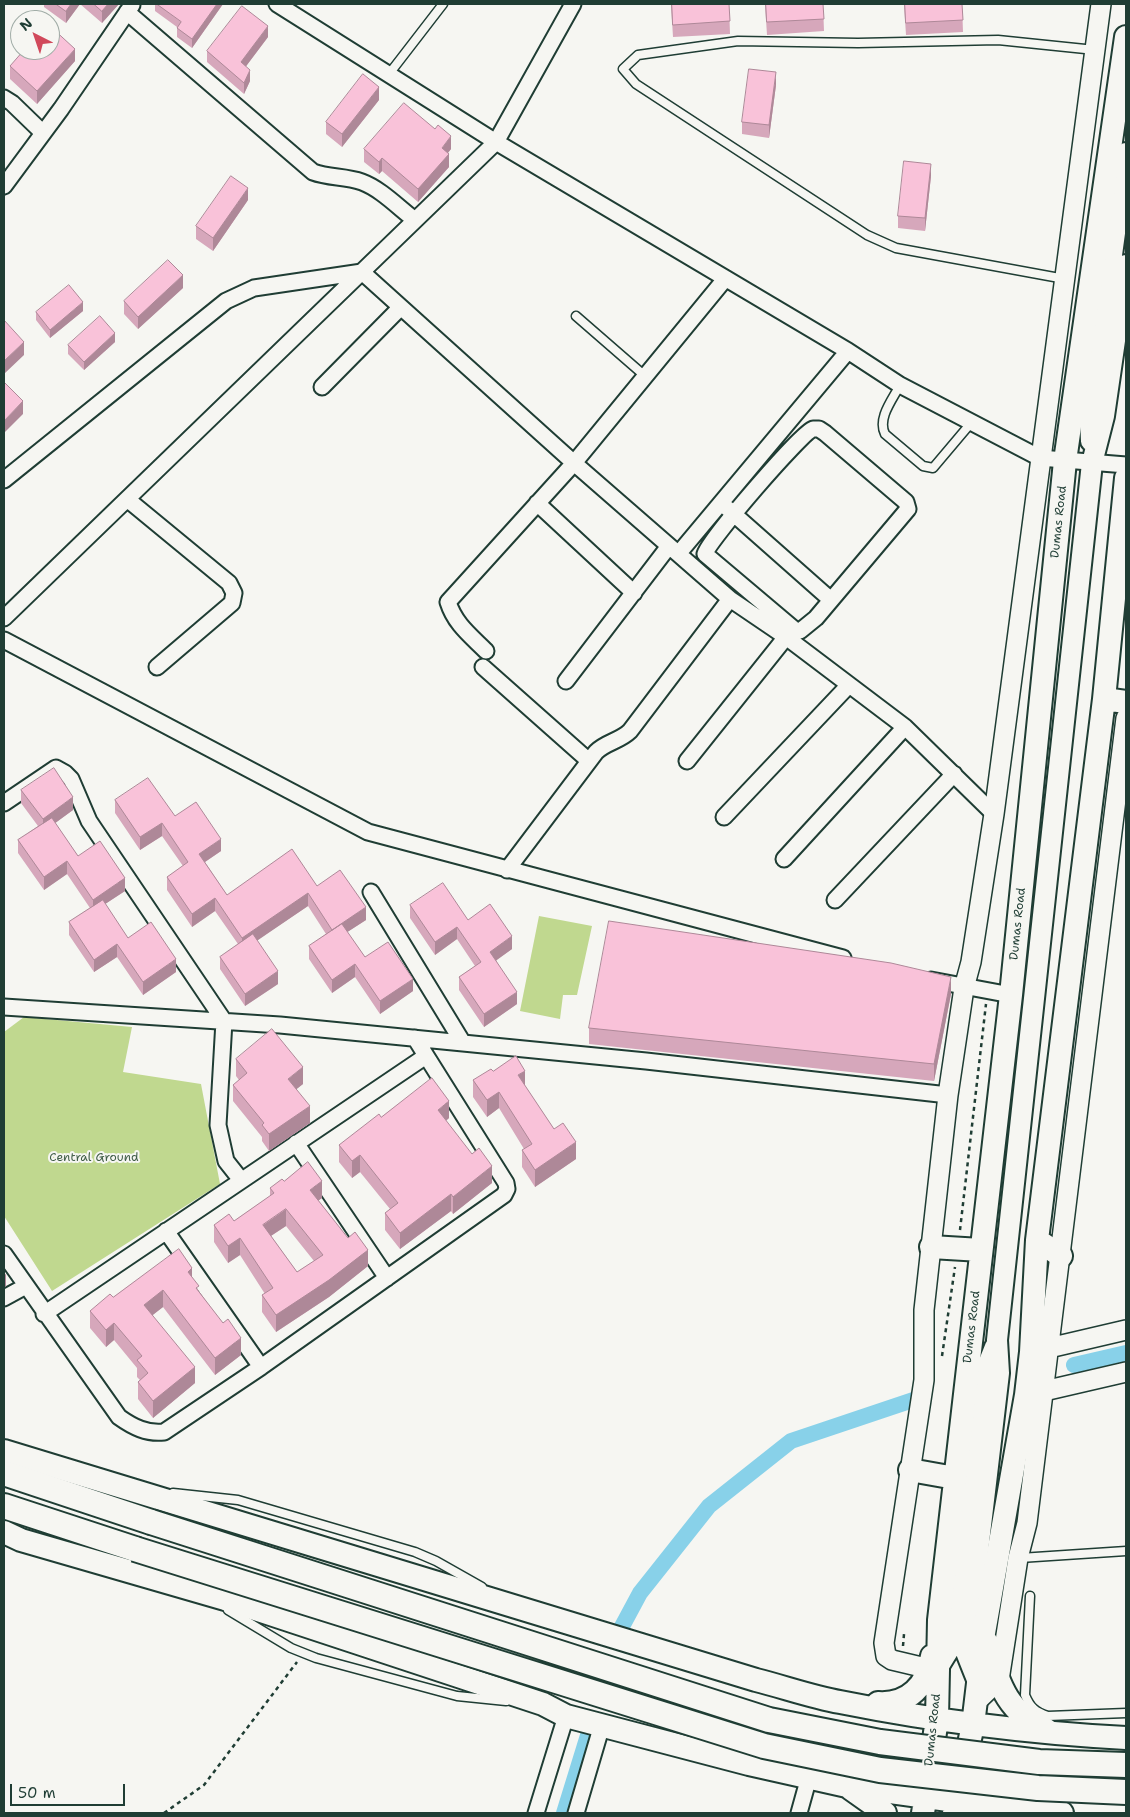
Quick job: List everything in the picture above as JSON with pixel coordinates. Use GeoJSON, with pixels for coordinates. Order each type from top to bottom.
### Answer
{"type":"FeatureCollection","features":[{"type":"Feature","properties":{"kind":"highway"},"geometry":{"type":"LineString","coordinates":[[4,1473],[769,1720],[890,1744],[1039,1762],[1126,1765]]}},
{"type":"Feature","properties":{"kind":"highway"},"geometry":{"type":"LineString","coordinates":[[4,1506],[135,1549],[764,1746],[880,1770],[1038,1788],[1126,1792]]}},
{"type":"Feature","properties":{"kind":"main road","name":"Dumas Road"},"geometry":{"type":"LineString","coordinates":[[924,1805],[937,1719],[934,1669],[939,1620],[1011,994],[1065,461],[1126,37]]}},
{"type":"Feature","properties":{"kind":"main road"},"geometry":{"type":"LineString","coordinates":[[1092,463],[1090,414],[1126,153]]}},
{"type":"Feature","properties":{"kind":"main road"},"geometry":{"type":"LineString","coordinates":[[1056,1734],[1027,1721],[1012,1706],[984,1688],[966,1652],[999,1373],[997,1340],[1092,463],[1104,416],[1126,265]]}},
{"type":"Feature","properties":{"kind":"main road"},"geometry":{"type":"LineString","coordinates":[[955,1807],[973,1725],[984,1688],[984,1633],[1026,1395],[1031,1352],[1037,1240],[1104,699],[1126,478]]}},
{"type":"Feature","properties":{"kind":"main road"},"geometry":{"type":"LineString","coordinates":[[1104,699],[1126,702]]}},
{"type":"Feature","properties":{"kind":"main road"},"geometry":{"type":"LineString","coordinates":[[1037,1240],[1061,1256]]}},
{"type":"Feature","properties":{"kind":"main road"},"geometry":{"type":"LineString","coordinates":[[931,1247],[981,1250]]}},
{"type":"Feature","properties":{"kind":"main road"},"geometry":{"type":"LineString","coordinates":[[832,1700],[889,1704],[910,1697],[948,1651],[985,1372],[997,1340]]}},
{"type":"Feature","properties":{"kind":"main road"},"geometry":{"type":"LineString","coordinates":[[4,1451],[756,1680],[832,1700],[973,1725],[1056,1734],[1126,1738]]}},
{"type":"Feature","properties":{"kind":"main road"},"geometry":{"type":"LineString","coordinates":[[910,1470],[955,1478]]}},
{"type":"Feature","properties":{"kind":"main road"},"geometry":{"type":"LineString","coordinates":[[4,1532],[21,1540],[196,1590],[543,1704],[566,1716],[924,1805],[1027,1813],[1062,1813]]}},
{"type":"Feature","properties":{"kind":"main road"},"geometry":{"type":"LineString","coordinates":[[847,1786],[885,1813]]}},
{"type":"Feature","properties":{"kind":"street"},"geometry":{"type":"LineString","coordinates":[[277,4],[496,142],[848,351],[900,385],[1040,458],[1126,465]]}},
{"type":"Feature","properties":{"kind":"street"},"geometry":{"type":"LineString","coordinates":[[4,618],[496,142],[573,4]]}},
{"type":"Feature","properties":{"kind":"street"},"geometry":{"type":"LineString","coordinates":[[934,1669],[892,1660],[886,1656],[883,1650],[924,1380],[924,1310],[948,1095],[994,814],[1100,4]]}},
{"type":"Feature","properties":{"kind":"street"},"geometry":{"type":"LineString","coordinates":[[4,186],[130,8],[312,172],[324,176],[362,182],[378,191],[415,220]]}},
{"type":"Feature","properties":{"kind":"street"},"geometry":{"type":"LineString","coordinates":[[4,98],[12,103],[43,133]]}},
{"type":"Feature","properties":{"kind":"street"},"geometry":{"type":"LineString","coordinates":[[362,272],[400,308],[674,550],[730,598],[786,637],[904,727],[994,814]]}},
{"type":"Feature","properties":{"kind":"street"},"geometry":{"type":"LineString","coordinates":[[4,480],[226,301],[254,288],[362,272]]}},
{"type":"Feature","properties":{"kind":"street"},"geometry":{"type":"LineString","coordinates":[[486,651],[459,625],[448,602],[574,463],[725,279]]}},
{"type":"Feature","properties":{"kind":"street"},"geometry":{"type":"LineString","coordinates":[[322,387],[400,308]]}},
{"type":"Feature","properties":{"kind":"street"},"geometry":{"type":"LineString","coordinates":[[566,681],[634,593],[721,503],[848,351]]}},
{"type":"Feature","properties":{"kind":"street"},"geometry":{"type":"LineString","coordinates":[[795,414],[813,429]]}},
{"type":"Feature","properties":{"kind":"street"},"geometry":{"type":"LineString","coordinates":[[813,429],[819,429],[825,433],[906,502],[908,509],[804,630],[794,630],[706,557],[706,550],[735,515],[799,439],[813,429]]}},
{"type":"Feature","properties":{"kind":"street"},"geometry":{"type":"LineString","coordinates":[[127,499],[229,583],[234,593],[232,603],[157,667]]}},
{"type":"Feature","properties":{"kind":"street"},"geometry":{"type":"LineString","coordinates":[[537,503],[634,593]]}},
{"type":"Feature","properties":{"kind":"street"},"geometry":{"type":"LineString","coordinates":[[721,503],[831,600]]}},
{"type":"Feature","properties":{"kind":"street"},"geometry":{"type":"LineString","coordinates":[[507,870],[603,745],[624,738],[630,731],[730,598]]}},
{"type":"Feature","properties":{"kind":"street"},"geometry":{"type":"LineString","coordinates":[[687,761],[786,637]]}},
{"type":"Feature","properties":{"kind":"street"},"geometry":{"type":"LineString","coordinates":[[4,640],[368,832],[854,961]]}},
{"type":"Feature","properties":{"kind":"street"},"geometry":{"type":"LineString","coordinates":[[483,667],[590,761]]}},
{"type":"Feature","properties":{"kind":"street"},"geometry":{"type":"LineString","coordinates":[[724,817],[849,685]]}},
{"type":"Feature","properties":{"kind":"street"},"geometry":{"type":"LineString","coordinates":[[984,1688],[1027,1523],[1126,718]]}},
{"type":"Feature","properties":{"kind":"street"},"geometry":{"type":"LineString","coordinates":[[784,859],[904,727]]}},
{"type":"Feature","properties":{"kind":"street"},"geometry":{"type":"LineString","coordinates":[[4,803],[56,768],[65,773],[71,779],[89,821],[224,1021],[218,1125],[226,1162],[241,1180]]}},
{"type":"Feature","properties":{"kind":"street"},"geometry":{"type":"LineString","coordinates":[[835,900],[954,774]]}},
{"type":"Feature","properties":{"kind":"street"},"geometry":{"type":"LineString","coordinates":[[371,892],[463,1043]]}},
{"type":"Feature","properties":{"kind":"street"},"geometry":{"type":"LineString","coordinates":[[912,976],[964,988],[1011,994]]}},
{"type":"Feature","properties":{"kind":"street"},"geometry":{"type":"LineString","coordinates":[[4,1007],[224,1021],[415,1038],[948,1095]]}},
{"type":"Feature","properties":{"kind":"street"},"geometry":{"type":"LineString","coordinates":[[4,1254],[44,1314],[119,1417],[131,1425],[152,1433],[164,1432],[261,1367],[504,1195],[507,1190],[506,1183],[415,1038]]}},
{"type":"Feature","properties":{"kind":"street"},"geometry":{"type":"LineString","coordinates":[[44,1314],[426,1056]]}},
{"type":"Feature","properties":{"kind":"street"},"geometry":{"type":"LineString","coordinates":[[296,1143],[387,1278]]}},
{"type":"Feature","properties":{"kind":"street"},"geometry":{"type":"LineString","coordinates":[[166,1232],[261,1367]]}},
{"type":"Feature","properties":{"kind":"street"},"geometry":{"type":"LineString","coordinates":[[4,1298],[26,1286]]}},
{"type":"Feature","properties":{"kind":"street"},"geometry":{"type":"LineString","coordinates":[[1049,1348],[1126,1330]]}},
{"type":"Feature","properties":{"kind":"street"},"geometry":{"type":"LineString","coordinates":[[1044,1391],[1126,1372]]}},
{"type":"Feature","properties":{"kind":"street"},"geometry":{"type":"LineString","coordinates":[[536,1813],[566,1716]]}},
{"type":"Feature","properties":{"kind":"street"},"geometry":{"type":"LineString","coordinates":[[576,1813],[602,1725]]}},
{"type":"Feature","properties":{"kind":"street"},"geometry":{"type":"LineString","coordinates":[[799,1813],[809,1777]]}},
{"type":"Feature","properties":{"kind":"lane"},"geometry":{"type":"LineString","coordinates":[[389,74],[443,4]]}},
{"type":"Feature","properties":{"kind":"lane"},"geometry":{"type":"LineString","coordinates":[[1065,279],[896,248],[867,235],[636,84],[622,69],[638,55],[738,41],[858,43],[998,40],[1095,50]]}},
{"type":"Feature","properties":{"kind":"lane"},"geometry":{"type":"LineString","coordinates":[[576,316],[645,376]]}},
{"type":"Feature","properties":{"kind":"lane"},"geometry":{"type":"LineString","coordinates":[[900,385],[882,420],[882,427],[885,434],[923,466],[933,468],[971,422]]}},
{"type":"Feature","properties":{"kind":"lane"},"geometry":{"type":"LineString","coordinates":[[1018,1558],[1126,1551]]}},
{"type":"Feature","properties":{"kind":"lane"},"geometry":{"type":"LineString","coordinates":[[196,1590],[303,1654],[457,1696],[543,1704]]}},
{"type":"Feature","properties":{"kind":"lane"},"geometry":{"type":"LineString","coordinates":[[1030,1596],[1025,1695],[1029,1704],[1038,1713],[1048,1716],[1126,1713]]}},
{"type":"Feature","properties":{"kind":"path"},"geometry":{"type":"LineString","coordinates":[[960,1230],[985,1015]]}},
{"type":"Feature","properties":{"kind":"path"},"geometry":{"type":"LineString","coordinates":[[164,1813],[204,1786],[303,1654]]}},
{"type":"Feature","properties":{"kind":"green space"},"geometry":{"type":"Polygon","coordinates":[[[539,916],[592,926],[577,995],[563,995],[560,1019],[520,1011],[539,916]]]}},
{"type":"Feature","properties":{"kind":"green space","name":"Central Ground"},"geometry":{"type":"Polygon","coordinates":[[[24,1017],[132,1027],[123,1072],[201,1084],[220,1184],[52,1291],[4,1216],[4,1032],[24,1017]]]}},
{"type":"Feature","properties":{"kind":"building"},"geometry":{"type":"Polygon","coordinates":[[[56,4],[71,4],[66,11],[56,4]]]}},
{"type":"Feature","properties":{"kind":"building"},"geometry":{"type":"Polygon","coordinates":[[[94,4],[108,4],[102,11],[94,4]]]}},
{"type":"Feature","properties":{"kind":"building"},"geometry":{"type":"Polygon","coordinates":[[[157,4],[217,4],[192,39],[177,28],[181,22],[157,4]]]}},
{"type":"Feature","properties":{"kind":"building"},"geometry":{"type":"Polygon","coordinates":[[[672,4],[729,4],[730,21],[673,25],[672,4]]]}},
{"type":"Feature","properties":{"kind":"building"},"geometry":{"type":"Polygon","coordinates":[[[766,4],[823,4],[824,19],[767,22],[766,4]]]}},
{"type":"Feature","properties":{"kind":"building"},"geometry":{"type":"Polygon","coordinates":[[[905,4],[962,4],[963,20],[906,23],[905,4]]]}},
{"type":"Feature","properties":{"kind":"building"},"geometry":{"type":"Polygon","coordinates":[[[242,6],[268,26],[241,62],[250,70],[244,83],[207,51],[242,6]]]}},
{"type":"Feature","properties":{"kind":"building"},"geometry":{"type":"Polygon","coordinates":[[[60,35],[75,49],[37,91],[10,66],[15,60],[60,60],[60,35]]]}},
{"type":"Feature","properties":{"kind":"building"},"geometry":{"type":"Polygon","coordinates":[[[749,69],[776,72],[769,125],[742,122],[749,69]]]}},
{"type":"Feature","properties":{"kind":"building"},"geometry":{"type":"Polygon","coordinates":[[[363,74],[379,87],[342,134],[326,122],[363,74]]]}},
{"type":"Feature","properties":{"kind":"building"},"geometry":{"type":"Polygon","coordinates":[[[404,103],[435,129],[438,125],[451,136],[442,148],[449,154],[418,189],[382,158],[379,162],[364,149],[404,103]]]}},
{"type":"Feature","properties":{"kind":"building"},"geometry":{"type":"Polygon","coordinates":[[[904,161],[931,164],[925,218],[898,216],[904,161]]]}},
{"type":"Feature","properties":{"kind":"building"},"geometry":{"type":"Polygon","coordinates":[[[231,176],[248,188],[213,238],[196,226],[231,176]]]}},
{"type":"Feature","properties":{"kind":"building"},"geometry":{"type":"Polygon","coordinates":[[[168,260],[183,275],[138,317],[124,301],[168,260]]]}},
{"type":"Feature","properties":{"kind":"building"},"geometry":{"type":"Polygon","coordinates":[[[69,285],[83,302],[50,330],[36,312],[69,285]]]}},
{"type":"Feature","properties":{"kind":"building"},"geometry":{"type":"Polygon","coordinates":[[[100,316],[115,333],[84,362],[68,345],[100,316]]]}},
{"type":"Feature","properties":{"kind":"building"},"geometry":{"type":"Polygon","coordinates":[[[4,320],[24,342],[4,361],[4,320]]]}},
{"type":"Feature","properties":{"kind":"building"},"geometry":{"type":"Polygon","coordinates":[[[4,382],[23,401],[4,421],[4,382]]]}},
{"type":"Feature","properties":{"kind":"building"},"geometry":{"type":"Polygon","coordinates":[[[54,768],[73,797],[43,819],[21,790],[54,768]]]}},
{"type":"Feature","properties":{"kind":"building"},"geometry":{"type":"Polygon","coordinates":[[[148,778],[175,816],[196,802],[221,839],[199,854],[227,895],[292,849],[317,886],[340,870],[366,907],[332,930],[308,893],[242,938],[215,898],[192,914],[167,877],[188,862],[162,823],[140,837],[115,800],[148,778]]]}},
{"type":"Feature","properties":{"kind":"building"},"geometry":{"type":"Polygon","coordinates":[[[52,818],[78,856],[100,841],[125,878],[93,900],[67,861],[44,877],[18,840],[52,818]]]}},
{"type":"Feature","properties":{"kind":"building"},"geometry":{"type":"Polygon","coordinates":[[[443,883],[468,920],[490,904],[512,936],[490,952],[517,992],[484,1014],[459,977],[481,962],[457,927],[435,942],[410,905],[443,883]]]}},
{"type":"Feature","properties":{"kind":"building"},"geometry":{"type":"Polygon","coordinates":[[[103,900],[128,938],[151,922],[176,959],[143,982],[117,944],[94,960],[69,922],[103,900]]]}},
{"type":"Feature","properties":{"kind":"building"},"geometry":{"type":"Polygon","coordinates":[[[609,921],[891,963],[951,977],[934,1064],[589,1028],[609,921]]]}},
{"type":"Feature","properties":{"kind":"building"},"geometry":{"type":"Polygon","coordinates":[[[342,924],[365,957],[388,942],[413,979],[380,1001],[355,964],[332,980],[309,946],[342,924]]]}},
{"type":"Feature","properties":{"kind":"building"},"geometry":{"type":"Polygon","coordinates":[[[253,934],[278,971],[245,994],[220,957],[253,934]]]}},
{"type":"Feature","properties":{"kind":"building"},"geometry":{"type":"Polygon","coordinates":[[[272,1029],[303,1067],[288,1079],[310,1106],[269,1134],[262,1125],[264,1123],[233,1085],[247,1073],[236,1059],[272,1029]]]}},
{"type":"Feature","properties":{"kind":"building"},"geometry":{"type":"Polygon","coordinates":[[[516,1056],[525,1071],[518,1075],[554,1129],[563,1123],[576,1142],[535,1170],[522,1150],[532,1144],[499,1092],[487,1100],[473,1080],[491,1069],[493,1071],[516,1056]]]}},
{"type":"Feature","properties":{"kind":"building"},"geometry":{"type":"Polygon","coordinates":[[[432,1078],[449,1101],[438,1110],[472,1154],[479,1148],[492,1166],[453,1197],[451,1194],[400,1233],[385,1213],[398,1203],[360,1155],[352,1161],[339,1145],[379,1114],[381,1117],[432,1078]]]}},
{"type":"Feature","properties":{"kind":"building"},"geometry":{"type":"Polygon","coordinates":[[[308,1162],[322,1181],[310,1190],[348,1238],[355,1232],[368,1250],[329,1280],[276,1315],[262,1295],[273,1288],[240,1238],[228,1246],[214,1225],[229,1214],[234,1221],[274,1193],[270,1188],[282,1179],[284,1181],[308,1162]],[[286,1209],[263,1225],[297,1272],[323,1255],[286,1209]]]}},
{"type":"Feature","properties":{"kind":"building"},"geometry":{"type":"Polygon","coordinates":[[[179,1249],[192,1268],[188,1272],[199,1286],[196,1288],[223,1323],[228,1319],[241,1338],[215,1358],[163,1290],[144,1305],[195,1367],[153,1401],[138,1382],[148,1373],[137,1360],[142,1356],[114,1323],[106,1330],[90,1311],[110,1294],[113,1297],[179,1249]]]}},
{"type":"Feature","properties":{"kind":"waterway"},"geometry":{"type":"LineString","coordinates":[[1074,1365],[1126,1353]]}},
{"type":"Feature","properties":{"kind":"waterway"},"geometry":{"type":"LineString","coordinates":[[618,1634],[640,1593],[709,1506],[791,1441],[916,1399]]}},
{"type":"Feature","properties":{"kind":"waterway"},"geometry":{"type":"LineString","coordinates":[[564,1813],[589,1732]]}}]}
